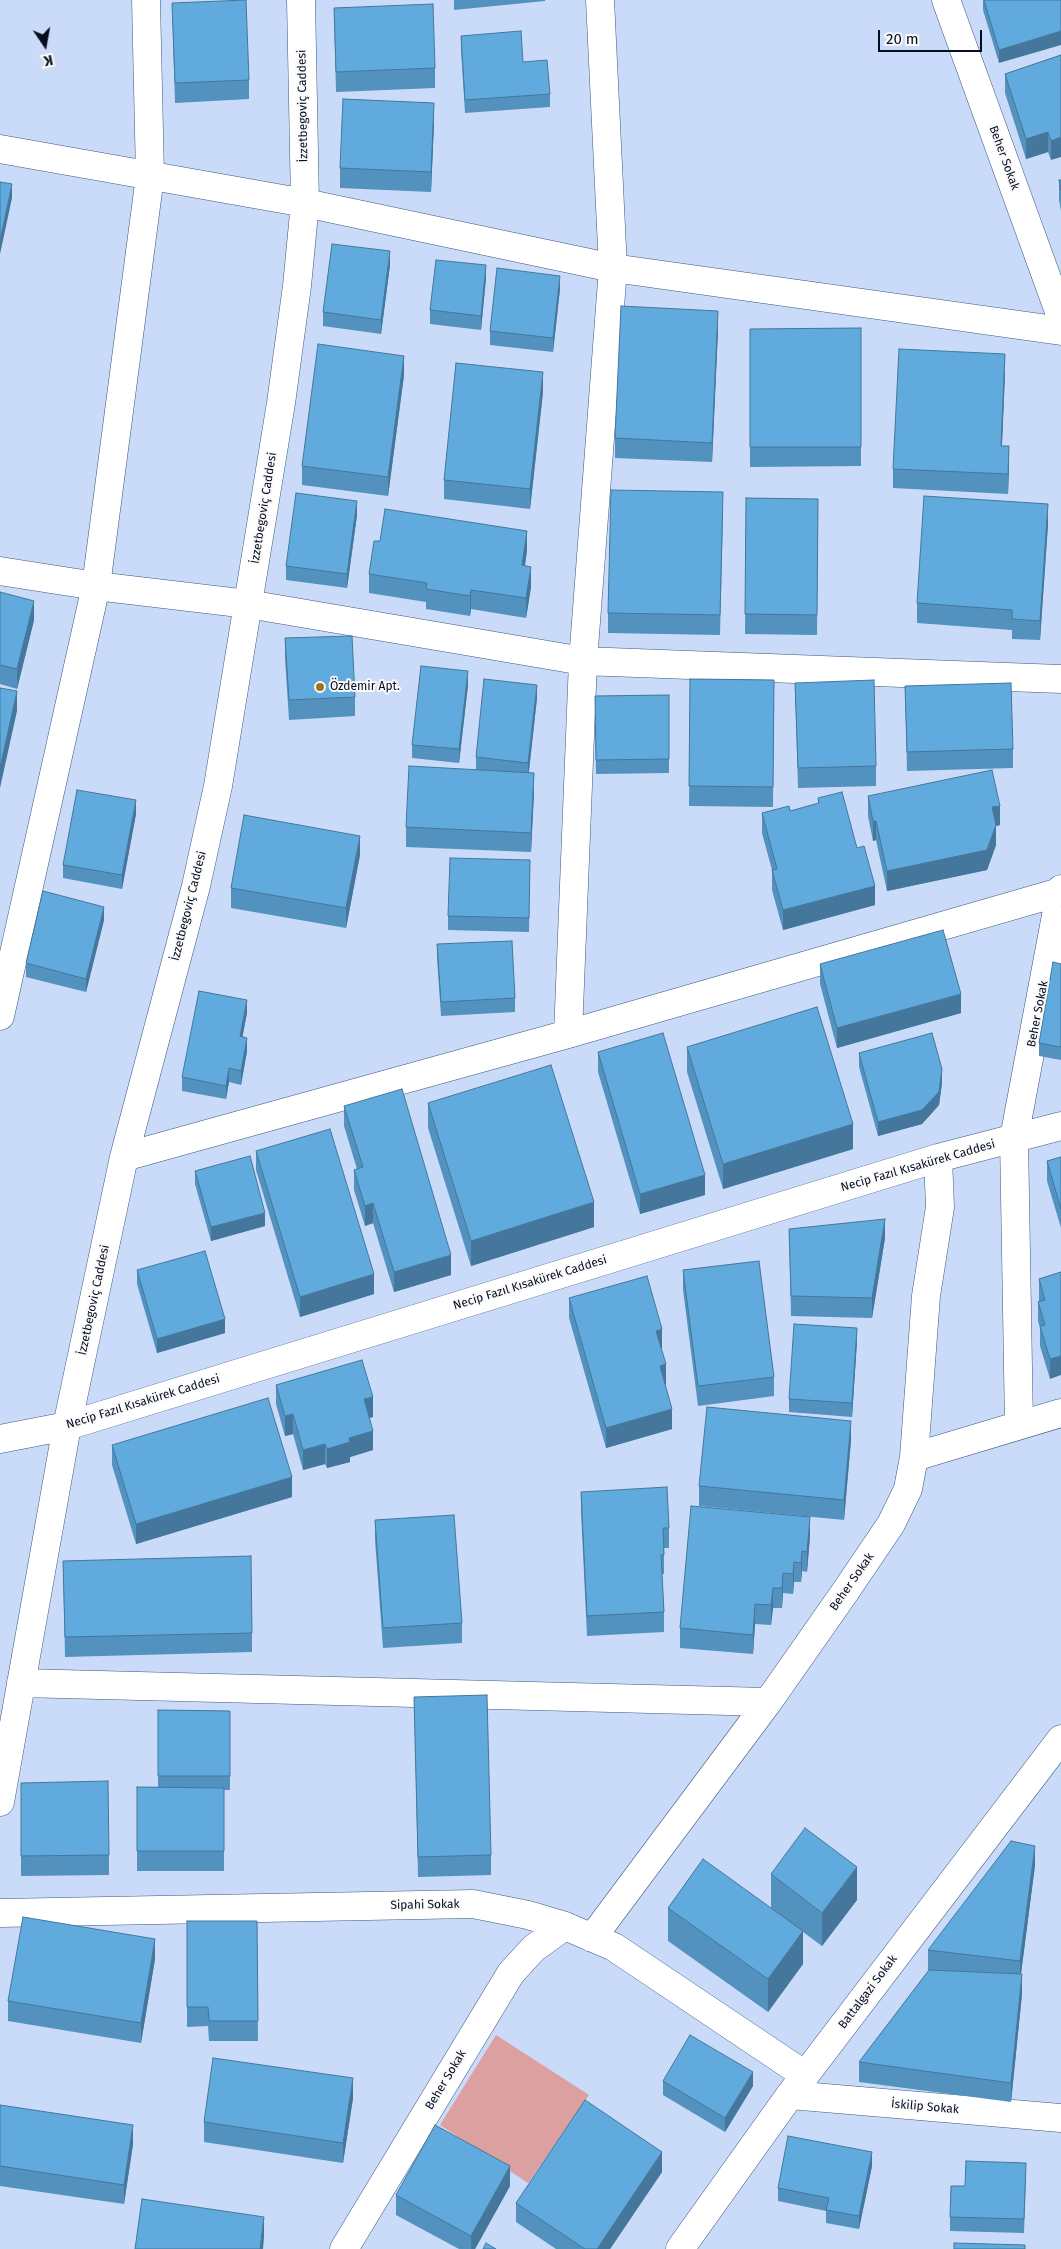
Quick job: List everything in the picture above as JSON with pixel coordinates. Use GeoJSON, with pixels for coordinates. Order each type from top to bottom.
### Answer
{"type":"FeatureCollection","features":[{"type":"Feature","properties":{"kind":"street"},"geometry":{"type":"LineString","coordinates":[[0,1016],[96,586],[150,176],[146,0]]}},
{"type":"Feature","properties":{"kind":"street","name":"İzzetbegoviç Caddesi"},"geometry":{"type":"LineString","coordinates":[[0,1802],[67,1426],[124,1157],[196,886],[218,786],[281,403],[297,286],[305,204],[301,0]]}},
{"type":"Feature","properties":{"kind":"street"},"geometry":{"type":"LineString","coordinates":[[568,1034],[583,661],[614,268],[600,0]]}},
{"type":"Feature","properties":{"kind":"street","name":"Beher Sokak"},"geometry":{"type":"LineString","coordinates":[[946,0],[1061,317]]}},
{"type":"Feature","properties":{"kind":"street"},"geometry":{"type":"LineString","coordinates":[[0,149],[305,204],[614,268],[1061,331]]}},
{"type":"Feature","properties":{"kind":"street"},"geometry":{"type":"LineString","coordinates":[[0,571],[96,586],[248,604],[583,661],[1061,679]]}},
{"type":"Feature","properties":{"kind":"street"},"geometry":{"type":"LineString","coordinates":[[124,1157],[568,1034],[1061,891]]}},
{"type":"Feature","properties":{"kind":"street","name":"Beher Sokak"},"geometry":{"type":"LineString","coordinates":[[1019,1425],[1014,1138],[1061,891]]}},
{"type":"Feature","properties":{"kind":"street","name":"Necip Fazıl Kısakürek Caddesi"},"geometry":{"type":"LineString","coordinates":[[0,1439],[67,1426],[938,1158],[1061,1126]]}},
{"type":"Feature","properties":{"kind":"street","name":"Beher Sokak"},"geometry":{"type":"LineString","coordinates":[[592,1938],[768,1702],[891,1524],[908,1490],[914,1457],[926,1296],[940,1207],[938,1158]]}},
{"type":"Feature","properties":{"kind":"street"},"geometry":{"type":"LineString","coordinates":[[914,1457],[1061,1412]]}},
{"type":"Feature","properties":{"kind":"street"},"geometry":{"type":"LineString","coordinates":[[21,1683],[768,1702]]}},
{"type":"Feature","properties":{"kind":"street","name":"Battalgazi Sokak"},"geometry":{"type":"LineString","coordinates":[[680,2249],[797,2085],[1061,1739]]}},
{"type":"Feature","properties":{"kind":"street","name":"Sipahi Sokak"},"geometry":{"type":"LineString","coordinates":[[0,1913],[472,1904],[528,1915],[565,1926],[614,1947],[797,2085]]}},
{"type":"Feature","properties":{"kind":"street","name":"Beher Sokak"},"geometry":{"type":"LineString","coordinates":[[344,2249],[511,1973],[534,1948],[565,1926]]}},
{"type":"Feature","properties":{"kind":"street","name":"İskilip Sokak"},"geometry":{"type":"LineString","coordinates":[[797,2085],[1061,2118]]}},
{"type":"Feature","properties":{"kind":"shaded area"},"geometry":{"type":"Polygon","coordinates":[[[496,2035],[589,2095],[528,2183],[440,2125],[496,2035]]]}},
{"type":"Feature","properties":{"kind":"building"},"geometry":{"type":"Polygon","coordinates":[[[246,0],[249,80],[175,83],[172,3],[246,0]]]}},
{"type":"Feature","properties":{"kind":"building"},"geometry":{"type":"Polygon","coordinates":[[[984,0],[1061,0],[1061,31],[999,50],[984,0]]]}},
{"type":"Feature","properties":{"kind":"building"},"geometry":{"type":"Polygon","coordinates":[[[433,4],[435,68],[336,72],[334,8],[433,4]]]}},
{"type":"Feature","properties":{"kind":"building"},"geometry":{"type":"Polygon","coordinates":[[[521,31],[523,62],[547,60],[550,94],[465,100],[461,36],[521,31]]]}},
{"type":"Feature","properties":{"kind":"building"},"geometry":{"type":"Polygon","coordinates":[[[1061,55],[1061,137],[1051,141],[1048,132],[1026,139],[1005,74],[1061,55]]]}},
{"type":"Feature","properties":{"kind":"building"},"geometry":{"type":"Polygon","coordinates":[[[343,99],[434,103],[431,172],[340,168],[343,99]]]}},
{"type":"Feature","properties":{"kind":"building"},"geometry":{"type":"Polygon","coordinates":[[[0,182],[12,184],[0,241],[0,182]]]}},
{"type":"Feature","properties":{"kind":"building"},"geometry":{"type":"Polygon","coordinates":[[[332,244],[390,251],[381,320],[323,312],[332,244]]]}},
{"type":"Feature","properties":{"kind":"building"},"geometry":{"type":"Polygon","coordinates":[[[436,260],[486,265],[481,316],[430,310],[436,260]]]}},
{"type":"Feature","properties":{"kind":"building"},"geometry":{"type":"Polygon","coordinates":[[[497,268],[560,276],[553,338],[490,331],[497,268]]]}},
{"type":"Feature","properties":{"kind":"building"},"geometry":{"type":"Polygon","coordinates":[[[621,306],[718,311],[712,443],[615,438],[621,306]]]}},
{"type":"Feature","properties":{"kind":"building"},"geometry":{"type":"Polygon","coordinates":[[[861,328],[861,447],[750,447],[750,329],[861,328]]]}},
{"type":"Feature","properties":{"kind":"building"},"geometry":{"type":"Polygon","coordinates":[[[318,344],[404,356],[388,477],[302,466],[318,344]]]}},
{"type":"Feature","properties":{"kind":"building"},"geometry":{"type":"Polygon","coordinates":[[[899,349],[1005,354],[1001,446],[1009,446],[1008,474],[893,469],[899,349]]]}},
{"type":"Feature","properties":{"kind":"building"},"geometry":{"type":"Polygon","coordinates":[[[456,363],[543,372],[530,489],[444,480],[456,363]]]}},
{"type":"Feature","properties":{"kind":"building"},"geometry":{"type":"Polygon","coordinates":[[[611,490],[723,492],[720,615],[608,613],[611,490]]]}},
{"type":"Feature","properties":{"kind":"building"},"geometry":{"type":"Polygon","coordinates":[[[296,493],[357,501],[347,574],[286,566],[296,493]]]}},
{"type":"Feature","properties":{"kind":"building"},"geometry":{"type":"Polygon","coordinates":[[[924,496],[1048,504],[1040,621],[1012,619],[1012,610],[917,603],[924,496]]]}},
{"type":"Feature","properties":{"kind":"building"},"geometry":{"type":"Polygon","coordinates":[[[746,498],[818,499],[817,615],[745,614],[746,498]]]}},
{"type":"Feature","properties":{"kind":"building"},"geometry":{"type":"Polygon","coordinates":[[[385,509],[527,531],[522,565],[531,567],[526,598],[471,590],[470,596],[426,589],[427,583],[369,574],[374,541],[380,541],[385,509]]]}},
{"type":"Feature","properties":{"kind":"building"},"geometry":{"type":"Polygon","coordinates":[[[0,592],[34,601],[17,669],[0,665],[0,592]]]}},
{"type":"Feature","properties":{"kind":"building","name":"Özdemir Apt."},"geometry":{"type":"Polygon","coordinates":[[[352,636],[355,697],[289,700],[285,638],[352,636]]]}},
{"type":"Feature","properties":{"kind":"building"},"geometry":{"type":"Polygon","coordinates":[[[421,666],[468,671],[459,749],[412,745],[421,666]]]}},
{"type":"Feature","properties":{"kind":"building"},"geometry":{"type":"Polygon","coordinates":[[[484,679],[537,685],[528,763],[476,757],[484,679]]]}},
{"type":"Feature","properties":{"kind":"building"},"geometry":{"type":"Polygon","coordinates":[[[690,679],[774,680],[773,787],[689,786],[690,679]]]}},
{"type":"Feature","properties":{"kind":"building"},"geometry":{"type":"Polygon","coordinates":[[[874,680],[876,766],[798,768],[795,683],[874,680]]]}},
{"type":"Feature","properties":{"kind":"building"},"geometry":{"type":"Polygon","coordinates":[[[1011,683],[1013,749],[907,752],[905,686],[1011,683]]]}},
{"type":"Feature","properties":{"kind":"building"},"geometry":{"type":"Polygon","coordinates":[[[0,688],[17,691],[0,768],[0,688]]]}},
{"type":"Feature","properties":{"kind":"building"},"geometry":{"type":"Polygon","coordinates":[[[669,695],[669,759],[596,760],[595,696],[669,695]]]}},
{"type":"Feature","properties":{"kind":"building"},"geometry":{"type":"Polygon","coordinates":[[[409,766],[534,773],[531,833],[406,827],[409,766]]]}},
{"type":"Feature","properties":{"kind":"building"},"geometry":{"type":"Polygon","coordinates":[[[992,770],[1000,806],[992,807],[996,825],[987,850],[887,871],[876,821],[873,821],[868,796],[992,770]]]}},
{"type":"Feature","properties":{"kind":"building"},"geometry":{"type":"Polygon","coordinates":[[[77,790],[136,800],[122,875],[63,865],[77,790]]]}},
{"type":"Feature","properties":{"kind":"building"},"geometry":{"type":"Polygon","coordinates":[[[842,792],[857,848],[864,846],[875,886],[783,910],[772,870],[777,869],[762,813],[789,806],[790,811],[819,803],[818,798],[842,792]]]}},
{"type":"Feature","properties":{"kind":"building"},"geometry":{"type":"Polygon","coordinates":[[[244,815],[360,836],[346,908],[231,888],[244,815]]]}},
{"type":"Feature","properties":{"kind":"building"},"geometry":{"type":"Polygon","coordinates":[[[450,858],[530,860],[529,918],[448,916],[450,858]]]}},
{"type":"Feature","properties":{"kind":"building"},"geometry":{"type":"Polygon","coordinates":[[[43,891],[104,907],[86,979],[26,963],[43,891]]]}},
{"type":"Feature","properties":{"kind":"building"},"geometry":{"type":"Polygon","coordinates":[[[943,930],[961,994],[837,1028],[820,964],[943,930]]]}},
{"type":"Feature","properties":{"kind":"building"},"geometry":{"type":"Polygon","coordinates":[[[512,941],[515,998],[441,1002],[437,944],[512,941]]]}},
{"type":"Feature","properties":{"kind":"building"},"geometry":{"type":"Polygon","coordinates":[[[1053,962],[1061,964],[1061,1047],[1039,1043],[1053,962]]]}},
{"type":"Feature","properties":{"kind":"building"},"geometry":{"type":"Polygon","coordinates":[[[199,991],[247,1000],[240,1036],[247,1038],[241,1071],[229,1068],[226,1086],[182,1077],[199,991]]]}},
{"type":"Feature","properties":{"kind":"building"},"geometry":{"type":"Polygon","coordinates":[[[817,1007],[853,1124],[723,1164],[687,1047],[817,1007]]]}},
{"type":"Feature","properties":{"kind":"building"},"geometry":{"type":"Polygon","coordinates":[[[663,1033],[705,1175],[640,1194],[598,1052],[663,1033]]]}},
{"type":"Feature","properties":{"kind":"building"},"geometry":{"type":"Polygon","coordinates":[[[932,1033],[942,1069],[939,1092],[922,1110],[878,1122],[859,1053],[932,1033]]]}},
{"type":"Feature","properties":{"kind":"building"},"geometry":{"type":"Polygon","coordinates":[[[551,1065],[594,1202],[471,1241],[428,1103],[551,1065]]]}},
{"type":"Feature","properties":{"kind":"building"},"geometry":{"type":"Polygon","coordinates":[[[402,1089],[451,1255],[394,1272],[373,1203],[365,1206],[354,1170],[363,1167],[344,1106],[402,1089]]]}},
{"type":"Feature","properties":{"kind":"building"},"geometry":{"type":"Polygon","coordinates":[[[330,1129],[374,1274],[300,1297],[256,1151],[330,1129]]]}},
{"type":"Feature","properties":{"kind":"building"},"geometry":{"type":"Polygon","coordinates":[[[250,1156],[265,1213],[211,1227],[195,1171],[250,1156]]]}},
{"type":"Feature","properties":{"kind":"building"},"geometry":{"type":"Polygon","coordinates":[[[1061,1157],[1061,1209],[1047,1161],[1061,1157]]]}},
{"type":"Feature","properties":{"kind":"building"},"geometry":{"type":"Polygon","coordinates":[[[885,1219],[872,1298],[791,1296],[789,1229],[885,1219]]]}},
{"type":"Feature","properties":{"kind":"building"},"geometry":{"type":"Polygon","coordinates":[[[205,1251],[225,1319],[157,1339],[137,1270],[205,1251]]]}},
{"type":"Feature","properties":{"kind":"building"},"geometry":{"type":"Polygon","coordinates":[[[759,1261],[774,1377],[698,1386],[683,1270],[759,1261]]]}},
{"type":"Feature","properties":{"kind":"building"},"geometry":{"type":"Polygon","coordinates":[[[1061,1272],[1061,1356],[1050,1359],[1040,1326],[1045,1325],[1038,1302],[1045,1300],[1039,1279],[1061,1272]]]}},
{"type":"Feature","properties":{"kind":"building"},"geometry":{"type":"Polygon","coordinates":[[[647,1276],[662,1329],[656,1331],[666,1364],[660,1366],[672,1409],[606,1428],[569,1298],[647,1276]]]}},
{"type":"Feature","properties":{"kind":"building"},"geometry":{"type":"Polygon","coordinates":[[[794,1324],[857,1328],[852,1403],[789,1399],[794,1324]]]}},
{"type":"Feature","properties":{"kind":"building"},"geometry":{"type":"Polygon","coordinates":[[[362,1360],[373,1397],[364,1399],[373,1431],[349,1438],[350,1442],[327,1449],[325,1444],[303,1450],[293,1414],[285,1416],[276,1385],[362,1360]]]}},
{"type":"Feature","properties":{"kind":"building"},"geometry":{"type":"Polygon","coordinates":[[[268,1398],[292,1477],[136,1524],[112,1445],[268,1398]]]}},
{"type":"Feature","properties":{"kind":"building"},"geometry":{"type":"Polygon","coordinates":[[[707,1407],[851,1421],[844,1500],[699,1486],[707,1407]]]}},
{"type":"Feature","properties":{"kind":"building"},"geometry":{"type":"Polygon","coordinates":[[[667,1487],[669,1528],[663,1528],[664,1555],[661,1555],[664,1612],[587,1616],[581,1492],[667,1487]]]}},
{"type":"Feature","properties":{"kind":"building"},"geometry":{"type":"Polygon","coordinates":[[[691,1506],[810,1517],[807,1552],[802,1551],[801,1563],[794,1562],[793,1574],[783,1573],[782,1588],[773,1588],[771,1605],[755,1604],[753,1635],[680,1628],[691,1506]]]}},
{"type":"Feature","properties":{"kind":"building"},"geometry":{"type":"Polygon","coordinates":[[[454,1515],[462,1623],[383,1628],[375,1520],[454,1515]]]}},
{"type":"Feature","properties":{"kind":"building"},"geometry":{"type":"Polygon","coordinates":[[[251,1556],[252,1633],[65,1637],[63,1561],[251,1556]]]}},
{"type":"Feature","properties":{"kind":"building"},"geometry":{"type":"Polygon","coordinates":[[[487,1695],[491,1855],[418,1857],[414,1697],[487,1695]]]}},
{"type":"Feature","properties":{"kind":"building"},"geometry":{"type":"Polygon","coordinates":[[[158,1710],[230,1711],[230,1776],[158,1776],[158,1710]]]}},
{"type":"Feature","properties":{"kind":"building"},"geometry":{"type":"Polygon","coordinates":[[[108,1781],[109,1855],[21,1856],[21,1783],[108,1781]]]}},
{"type":"Feature","properties":{"kind":"building"},"geometry":{"type":"Polygon","coordinates":[[[137,1787],[224,1788],[224,1851],[137,1851],[137,1787]]]}},
{"type":"Feature","properties":{"kind":"building"},"geometry":{"type":"Polygon","coordinates":[[[805,1828],[857,1867],[822,1913],[771,1874],[805,1828]]]}},
{"type":"Feature","properties":{"kind":"building"},"geometry":{"type":"Polygon","coordinates":[[[1011,1841],[1035,1846],[1020,1961],[928,1950],[1011,1841]]]}},
{"type":"Feature","properties":{"kind":"building"},"geometry":{"type":"Polygon","coordinates":[[[703,1859],[803,1931],[768,1979],[668,1908],[703,1859]]]}},
{"type":"Feature","properties":{"kind":"building"},"geometry":{"type":"Polygon","coordinates":[[[23,1917],[155,1939],[141,2023],[8,2001],[23,1917]]]}},
{"type":"Feature","properties":{"kind":"building"},"geometry":{"type":"Polygon","coordinates":[[[187,1921],[257,1921],[258,2021],[209,2021],[208,2007],[187,2007],[187,1921]]]}},
{"type":"Feature","properties":{"kind":"building"},"geometry":{"type":"Polygon","coordinates":[[[929,1970],[1022,1974],[1011,2083],[859,2062],[929,1970]]]}},
{"type":"Feature","properties":{"kind":"building"},"geometry":{"type":"Polygon","coordinates":[[[690,2035],[753,2072],[725,2118],[663,2081],[690,2035]]]}},
{"type":"Feature","properties":{"kind":"building"},"geometry":{"type":"Polygon","coordinates":[[[213,2058],[353,2078],[343,2143],[204,2122],[213,2058]]]}},
{"type":"Feature","properties":{"kind":"building"},"geometry":{"type":"Polygon","coordinates":[[[585,2100],[662,2152],[597,2249],[585,2249],[516,2203],[585,2100]]]}},
{"type":"Feature","properties":{"kind":"building"},"geometry":{"type":"Polygon","coordinates":[[[0,2105],[133,2125],[124,2185],[0,2166],[0,2105]]]}},
{"type":"Feature","properties":{"kind":"building"},"geometry":{"type":"Polygon","coordinates":[[[435,2125],[510,2166],[471,2236],[396,2195],[435,2125]]]}},
{"type":"Feature","properties":{"kind":"building"},"geometry":{"type":"Polygon","coordinates":[[[788,2136],[872,2152],[859,2216],[826,2210],[829,2198],[778,2188],[788,2136]]]}},
{"type":"Feature","properties":{"kind":"building"},"geometry":{"type":"Polygon","coordinates":[[[966,2161],[1026,2163],[1024,2219],[950,2217],[951,2186],[965,2186],[966,2161]]]}},
{"type":"Feature","properties":{"kind":"building"},"geometry":{"type":"Polygon","coordinates":[[[142,2199],[264,2217],[260,2249],[135,2249],[142,2199]]]}},
{"type":"Feature","properties":{"kind":"building"},"geometry":{"type":"Polygon","coordinates":[[[486,2243],[496,2249],[483,2249],[486,2243]]]}},
{"type":"Feature","properties":{"kind":"building"},"geometry":{"type":"Polygon","coordinates":[[[954,2243],[1025,2245],[1025,2249],[954,2249],[954,2243]]]}},
{"type":"Feature","properties":{"kind":"place","name":"Özdemir Apt."},"geometry":{"type":"Point","coordinates":[320,687]}}]}
